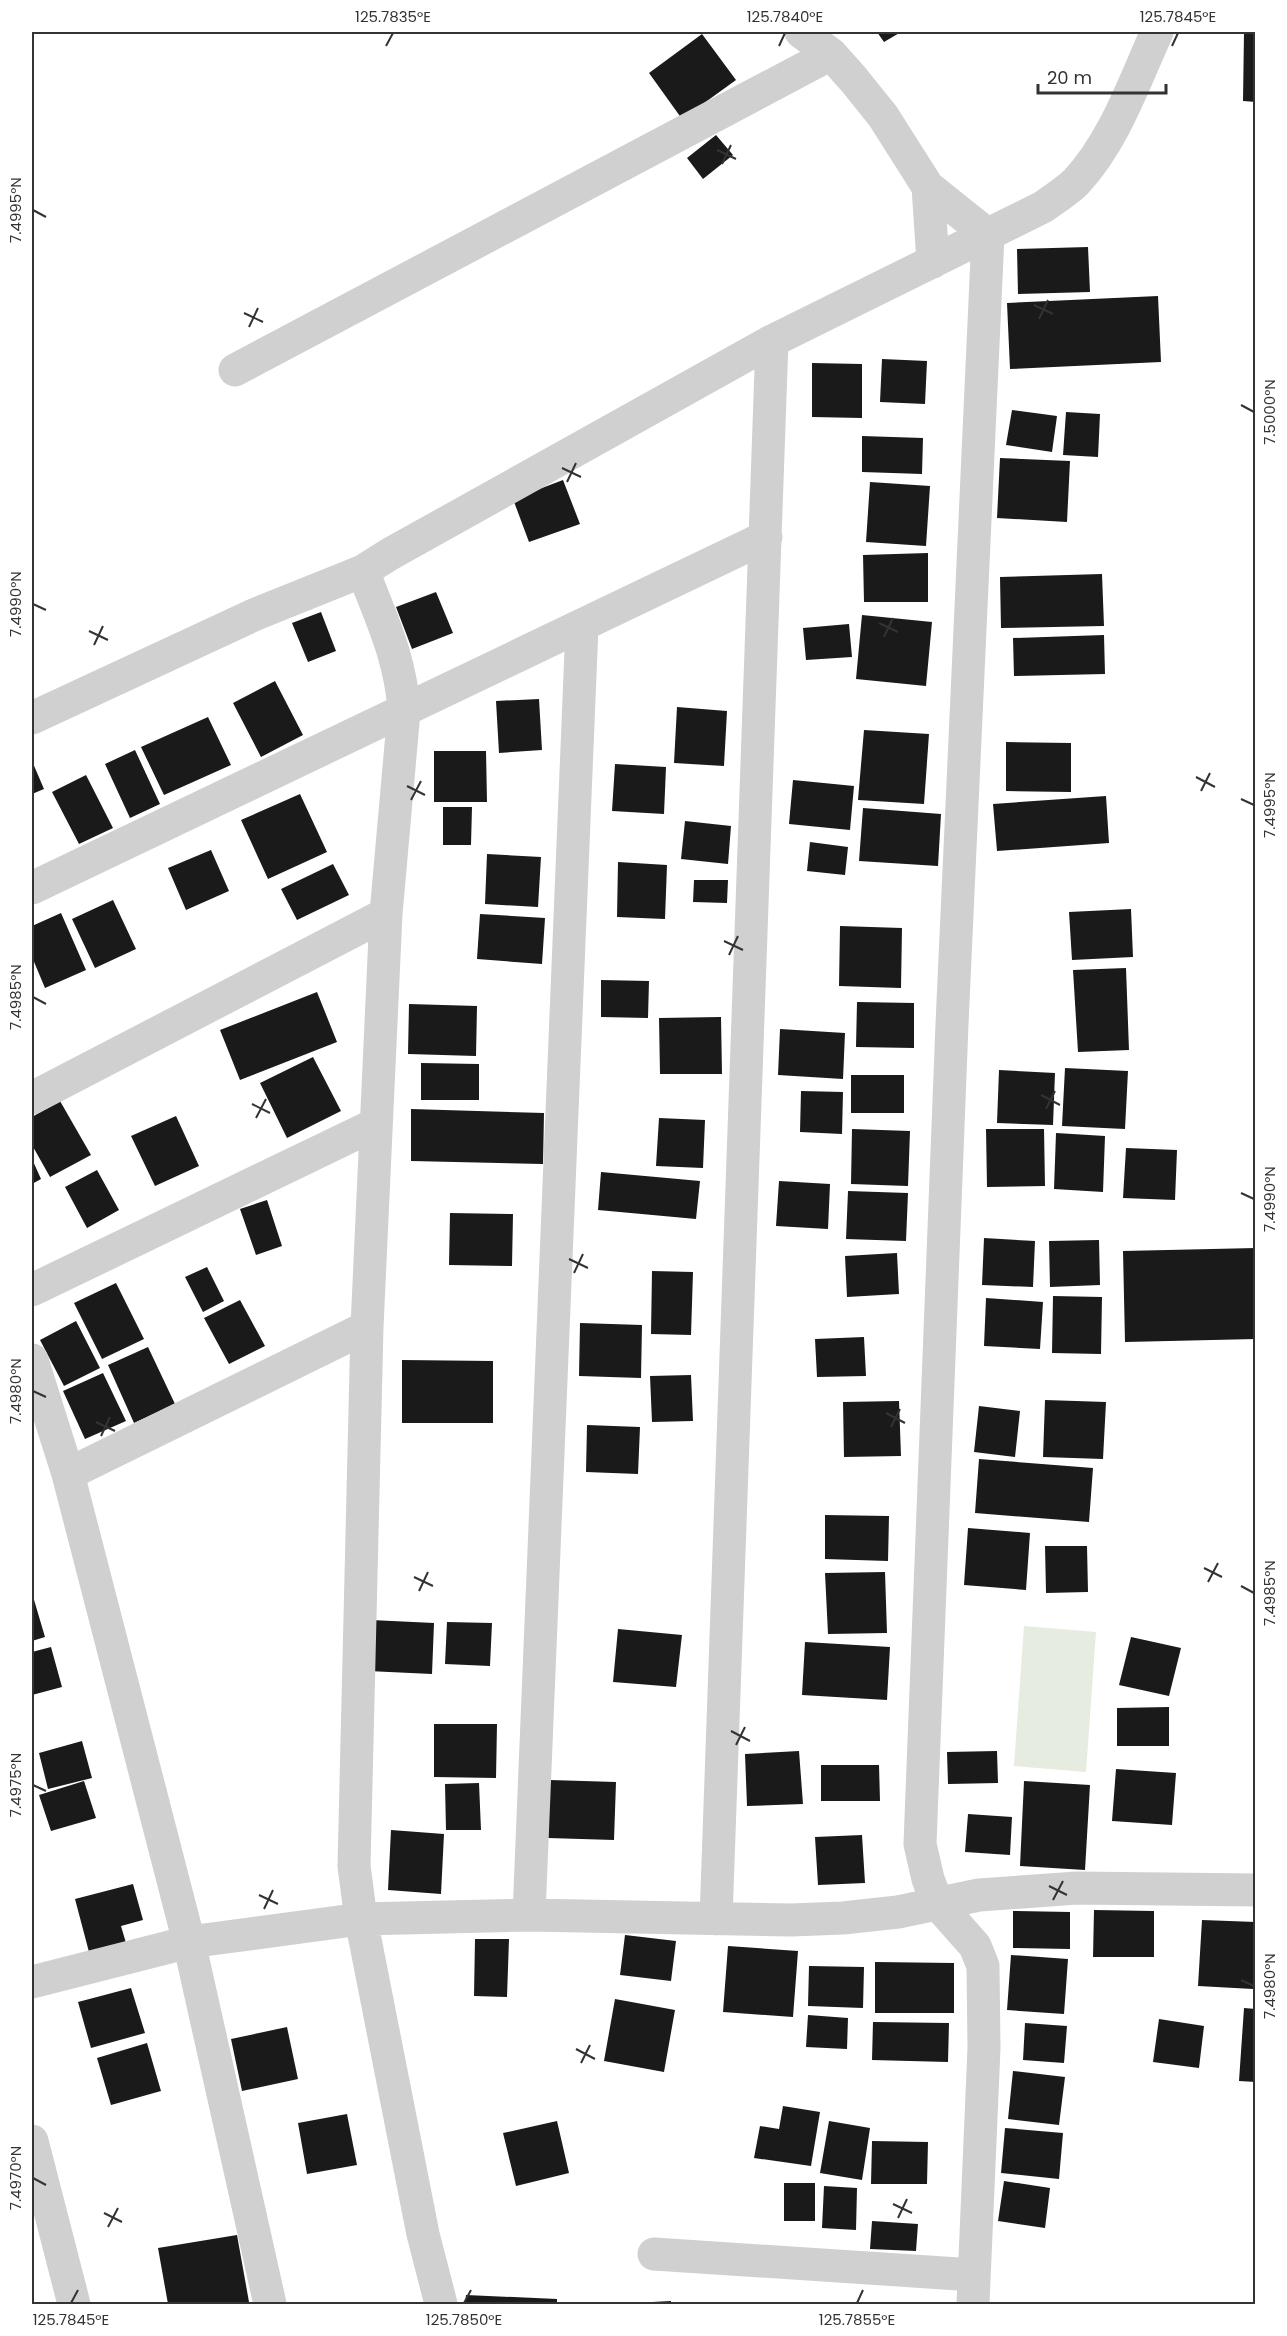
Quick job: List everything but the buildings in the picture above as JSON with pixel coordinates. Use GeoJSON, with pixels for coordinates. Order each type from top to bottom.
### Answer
{"type":"FeatureCollection","features":[{"type":"Feature","properties":{"kind":"street"},"geometry":{"type":"LineString","coordinates":[[801,32],[831,54],[883,116],[928,187],[988,236]]}},
{"type":"Feature","properties":{"kind":"street"},"geometry":{"type":"LineString","coordinates":[[32,718],[256,614],[363,572],[390,554],[772,341],[1043,207],[1075,183],[1100,152],[1126,102],[1157,32]]}},
{"type":"Feature","properties":{"kind":"street"},"geometry":{"type":"LineString","coordinates":[[235,370],[831,54]]}},
{"type":"Feature","properties":{"kind":"street"},"geometry":{"type":"LineString","coordinates":[[928,187],[933,262]]}},
{"type":"Feature","properties":{"kind":"street"},"geometry":{"type":"LineString","coordinates":[[654,2254],[973,2290],[984,2048],[983,1966],[975,1946],[937,1902],[928,1879],[920,1844],[953,1012],[988,236]]}},
{"type":"Feature","properties":{"kind":"street"},"geometry":{"type":"LineString","coordinates":[[716,1919],[772,341]]}},
{"type":"Feature","properties":{"kind":"street"},"geometry":{"type":"LineString","coordinates":[[32,888],[766,537]]}},
{"type":"Feature","properties":{"kind":"street"},"geometry":{"type":"LineString","coordinates":[[363,572],[395,652],[402,683],[404,711],[386,914],[367,1327],[354,1866],[361,1919],[423,2234],[441,2304]]}},
{"type":"Feature","properties":{"kind":"street"},"geometry":{"type":"LineString","coordinates":[[529,1915],[582,626]]}},
{"type":"Feature","properties":{"kind":"street"},"geometry":{"type":"LineString","coordinates":[[32,1098],[386,914]]}},
{"type":"Feature","properties":{"kind":"street"},"geometry":{"type":"LineString","coordinates":[[32,1290],[376,1124]]}},
{"type":"Feature","properties":{"kind":"street"},"geometry":{"type":"LineString","coordinates":[[68,1474],[367,1327]]}},
{"type":"Feature","properties":{"kind":"street"},"geometry":{"type":"LineString","coordinates":[[32,1360],[68,1474],[189,1942],[270,2304]]}},
{"type":"Feature","properties":{"kind":"street"},"geometry":{"type":"LineString","coordinates":[[32,1982],[189,1942],[361,1919],[529,1915],[716,1919],[843,1918],[898,1912],[979,1895],[1077,1888],[1256,1890]]}},
{"type":"Feature","properties":{"kind":"street"},"geometry":{"type":"LineString","coordinates":[[32,2141],[74,2304]]}},
{"type":"Feature","properties":{"kind":"shaded area"},"geometry":{"type":"Polygon","coordinates":[[[1024,1626],[1096,1632],[1086,1772],[1014,1766],[1024,1626]]]}}]}
